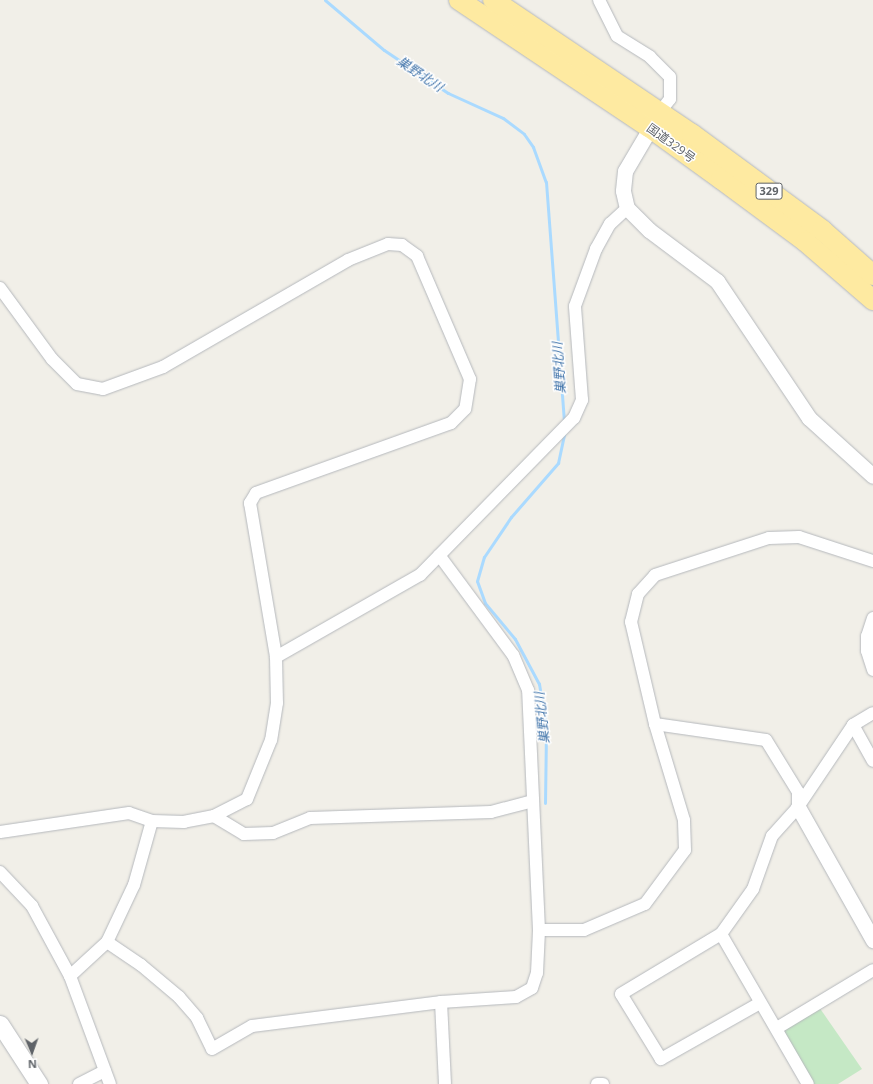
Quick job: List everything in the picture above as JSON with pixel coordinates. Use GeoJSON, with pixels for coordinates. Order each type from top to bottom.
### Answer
{"type":"FeatureCollection","features":[{"type":"Feature","properties":{"kind":"highway","name":"国道329号"},"geometry":{"type":"LineString","coordinates":[[459,0],[655,119],[822,230],[873,275]]}},
{"type":"Feature","properties":{"kind":"highway","name":"国道329号"},"geometry":{"type":"LineString","coordinates":[[493,0],[655,119],[806,242],[873,300]]}},
{"type":"Feature","properties":{"kind":"main road"},"geometry":{"type":"LineString","coordinates":[[0,1024],[39,1084]]}},
{"type":"Feature","properties":{"kind":"street"},"geometry":{"type":"LineString","coordinates":[[599,0],[617,36],[650,57],[670,77],[670,99],[655,119],[625,171],[623,191],[627,208],[649,230],[717,281],[809,418],[873,476]]}},
{"type":"Feature","properties":{"kind":"street"},"geometry":{"type":"LineString","coordinates":[[276,657],[420,575],[574,418],[582,400],[575,306],[596,249],[610,224],[627,208]]}},
{"type":"Feature","properties":{"kind":"street"},"geometry":{"type":"LineString","coordinates":[[0,288],[52,359],[77,384],[103,389],[163,367],[348,260],[388,244],[402,245],[417,256],[470,378],[465,409],[451,423],[256,493],[250,503],[276,657],[277,703],[271,740],[247,799],[214,816],[184,822],[152,821],[129,813],[0,832]]}},
{"type":"Feature","properties":{"kind":"street"},"geometry":{"type":"LineString","coordinates":[[539,930],[584,930],[645,904],[685,850],[684,820],[655,724],[630,622],[638,594],[654,575],[769,538],[799,537],[873,561]]}},
{"type":"Feature","properties":{"kind":"street"},"geometry":{"type":"LineString","coordinates":[[107,942],[141,965],[179,997],[197,1018],[212,1049],[252,1026],[441,1002],[516,997],[532,988],[537,973],[539,930],[528,690],[513,655],[439,555]]}},
{"type":"Feature","properties":{"kind":"street"},"geometry":{"type":"LineString","coordinates":[[873,618],[867,644],[873,670]]}},
{"type":"Feature","properties":{"kind":"street"},"geometry":{"type":"LineString","coordinates":[[760,1003],[661,1059],[621,994],[721,934],[753,889],[772,836],[798,807],[853,725],[873,713]]}},
{"type":"Feature","properties":{"kind":"street"},"geometry":{"type":"LineString","coordinates":[[655,724],[766,740],[798,792],[798,807],[873,940]]}},
{"type":"Feature","properties":{"kind":"street"},"geometry":{"type":"LineString","coordinates":[[853,725],[873,761]]}},
{"type":"Feature","properties":{"kind":"street"},"geometry":{"type":"LineString","coordinates":[[214,816],[244,834],[273,833],[310,818],[491,812],[533,802]]}},
{"type":"Feature","properties":{"kind":"street"},"geometry":{"type":"LineString","coordinates":[[70,976],[107,942],[134,885],[152,821]]}},
{"type":"Feature","properties":{"kind":"street"},"geometry":{"type":"LineString","coordinates":[[0,872],[32,906],[70,976],[110,1084]]}},
{"type":"Feature","properties":{"kind":"street"},"geometry":{"type":"LineString","coordinates":[[721,934],[760,1003],[777,1028],[808,1084]]}},
{"type":"Feature","properties":{"kind":"street"},"geometry":{"type":"LineString","coordinates":[[777,1028],[873,970]]}},
{"type":"Feature","properties":{"kind":"street"},"geometry":{"type":"LineString","coordinates":[[441,1002],[445,1084]]}},
{"type":"Feature","properties":{"kind":"street"},"geometry":{"type":"LineString","coordinates":[[79,1084],[105,1071]]}},
{"type":"Feature","properties":{"kind":"street"},"geometry":{"type":"LineString","coordinates":[[597,1084],[603,1084]]}},
{"type":"Feature","properties":{"kind":"green space"},"geometry":{"type":"Polygon","coordinates":[[[819,1007],[862,1069],[838,1084],[813,1084],[781,1030],[819,1007]]]}},
{"type":"Feature","properties":{"kind":"waterway","name":"巣野北川"},"geometry":{"type":"LineString","coordinates":[[325,0],[384,50],[448,93],[503,118],[524,134],[533,147],[546,182],[564,422]]}},
{"type":"Feature","properties":{"kind":"waterway","name":"巣野北川"},"geometry":{"type":"LineString","coordinates":[[545,803],[546,727],[539,684],[515,639],[485,603],[477,581],[484,557],[511,517],[558,463],[564,434]]}}]}
